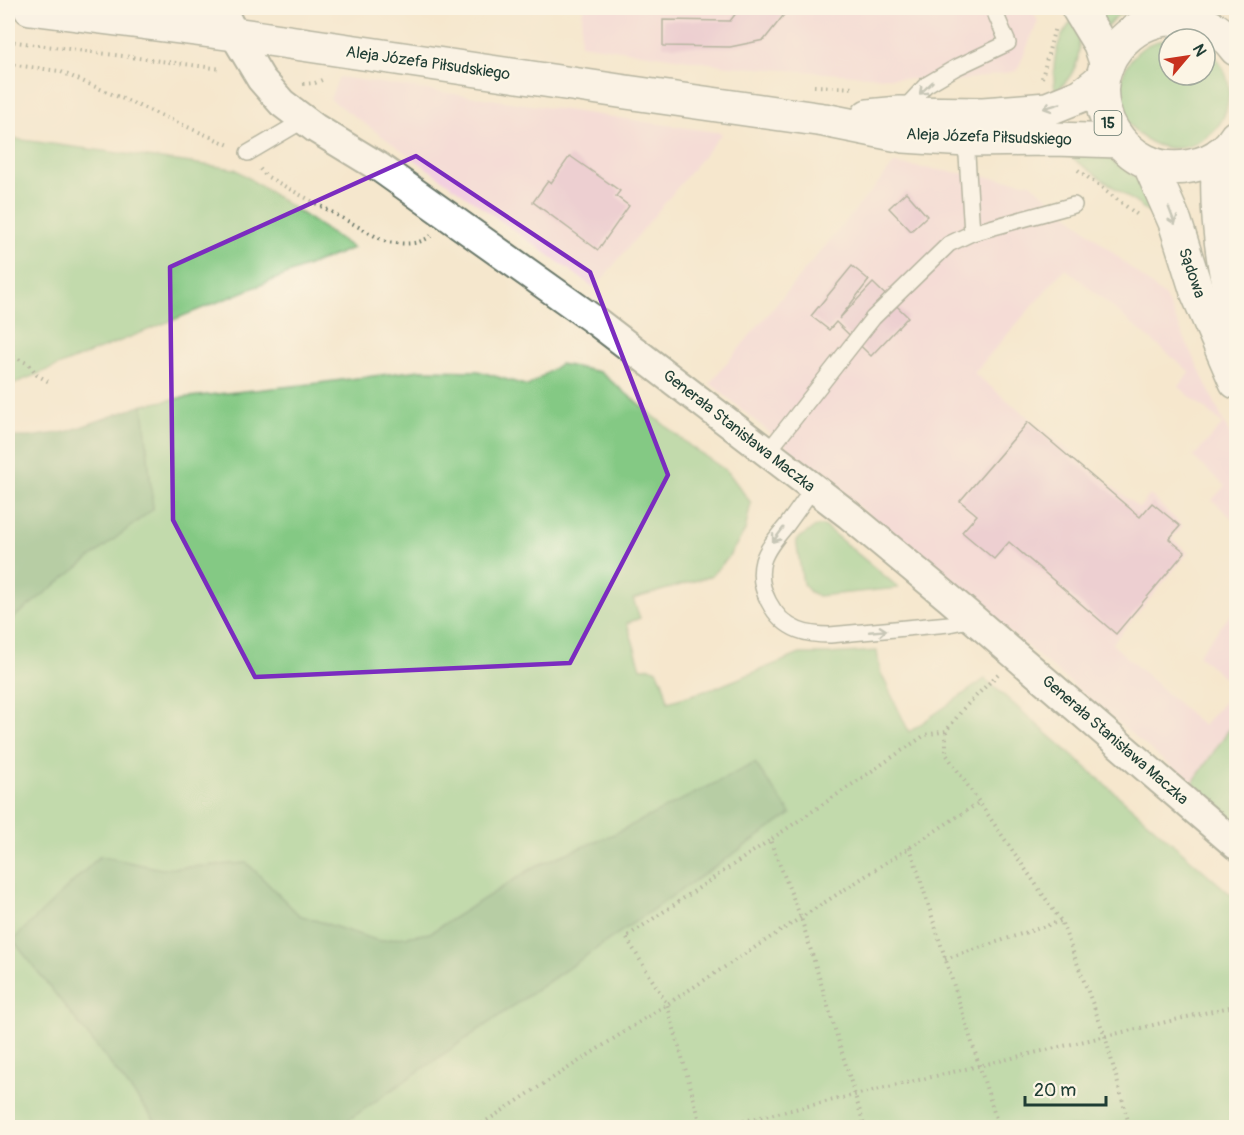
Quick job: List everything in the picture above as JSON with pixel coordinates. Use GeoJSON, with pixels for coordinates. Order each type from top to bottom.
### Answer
{"type":"FeatureCollection","features":[{"type":"Feature","properties":{"kind":"main road","name":"Aleja Józefa Piłsudskiego"},"geometry":{"type":"LineString","coordinates":[[30,8],[228,21],[626,92],[824,120],[904,136],[966,140],[1119,141]]}},
{"type":"Feature","properties":{"kind":"main road","name":"15"},"geometry":{"type":"LineString","coordinates":[[1078,8],[1100,44],[1105,72],[1102,101],[1107,123],[1119,141],[1133,154],[1149,163],[1167,168],[1185,168],[1202,164],[1229,149]]}},
{"type":"Feature","properties":{"kind":"main road","name":"Aleja Józefa Piłsudskiego"},"geometry":{"type":"LineString","coordinates":[[824,120],[900,113],[983,114],[1047,109],[1082,95],[1105,72],[1114,51],[1137,29],[1152,22],[1167,19],[1175,13]]}},
{"type":"Feature","properties":{"kind":"main road"},"geometry":{"type":"LineString","coordinates":[[1175,13],[1218,30],[1232,42],[1236,49]]}},
{"type":"Feature","properties":{"kind":"main road","name":"Sądowa"},"geometry":{"type":"LineString","coordinates":[[1229,149],[1217,176],[1218,212],[1226,277],[1236,320]]}},
{"type":"Feature","properties":{"kind":"main road","name":"Sądowa"},"geometry":{"type":"LineString","coordinates":[[1149,163],[1175,222],[1197,292],[1236,382]]}},
{"type":"Feature","properties":{"kind":"street","name":"Generała Stanisława Maczka"},"geometry":{"type":"LineString","coordinates":[[228,21],[261,79],[282,103],[304,120],[379,167],[597,322],[849,515],[974,619],[1236,845]]}},
{"type":"Feature","properties":{"kind":"lane"},"geometry":{"type":"LineString","coordinates":[[900,113],[926,85],[955,68],[1008,43],[993,8]]}},
{"type":"Feature","properties":{"kind":"lane"},"geometry":{"type":"LineString","coordinates":[[248,153],[304,120]]}},
{"type":"Feature","properties":{"kind":"lane"},"geometry":{"type":"LineString","coordinates":[[966,140],[972,232]]}},
{"type":"Feature","properties":{"kind":"lane"},"geometry":{"type":"LineString","coordinates":[[766,453],[873,318],[949,244],[972,232],[1074,205]]}},
{"type":"Feature","properties":{"kind":"lane"},"geometry":{"type":"LineString","coordinates":[[813,488],[770,546],[763,562],[761,579],[766,594],[773,610],[784,622],[797,630],[830,635],[949,624],[974,619]]}},
{"type":"Feature","properties":{"kind":"path"},"geometry":{"type":"LineString","coordinates":[[8,354],[29,364],[37,375],[49,382]]}},
{"type":"Feature","properties":{"kind":"path"},"geometry":{"type":"LineString","coordinates":[[702,1128],[667,1004],[626,937],[925,735],[946,730],[964,708],[1003,669]]}},
{"type":"Feature","properties":{"kind":"path"},"geometry":{"type":"LineString","coordinates":[[946,730],[946,754],[1061,921],[1106,1036],[1130,1128]]}},
{"type":"Feature","properties":{"kind":"path"},"geometry":{"type":"LineString","coordinates":[[477,1127],[980,802]]}},
{"type":"Feature","properties":{"kind":"path"},"geometry":{"type":"LineString","coordinates":[[770,840],[801,918],[865,1128]]}},
{"type":"Feature","properties":{"kind":"path"},"geometry":{"type":"LineString","coordinates":[[910,847],[999,1128]]}},
{"type":"Feature","properties":{"kind":"path"},"geometry":{"type":"LineString","coordinates":[[945,960],[1061,921]]}},
{"type":"Feature","properties":{"kind":"path"},"geometry":{"type":"LineString","coordinates":[[714,1128],[1234,1006]]}},
{"type":"Feature","properties":{"kind":"highlighted area"},"geometry":{"type":"Polygon","coordinates":[[[416,156],[590,272],[668,475],[570,663],[255,677],[173,520],[170,267],[416,156]]]}},
{"type":"Feature","properties":{"kind":"shaded area"},"geometry":{"type":"Polygon","coordinates":[[[583,8],[1030,8],[1038,21],[1017,71],[951,82],[730,66],[580,44],[583,8]]]}},
{"type":"Feature","properties":{"kind":"shaded area"},"geometry":{"type":"Polygon","coordinates":[[[339,77],[722,133],[595,288],[330,99],[339,77]]]}},
{"type":"Feature","properties":{"kind":"shaded area"},"geometry":{"type":"Polygon","coordinates":[[[894,164],[1031,183],[1165,297],[1236,448],[1236,522],[1212,500],[1225,486],[1193,457],[1223,424],[1179,387],[1190,372],[1065,268],[974,373],[1139,508],[1150,495],[1183,526],[1172,538],[1188,553],[1112,644],[1203,726],[1236,688],[1236,719],[1192,784],[710,383],[894,164]]]}},
{"type":"Feature","properties":{"kind":"shaded area"},"geometry":{"type":"Polygon","coordinates":[[[1236,608],[1236,688],[1198,655],[1236,608]]]}},
{"type":"Feature","properties":{"kind":"green space"},"geometry":{"type":"Polygon","coordinates":[[[1091,8],[1132,8],[1116,17],[1107,27],[1091,8]]]}},
{"type":"Feature","properties":{"kind":"green space"},"geometry":{"type":"Polygon","coordinates":[[[1074,19],[1079,40],[1078,59],[1070,76],[1055,92],[1054,63],[1058,44],[1074,19]]]}},
{"type":"Feature","properties":{"kind":"green space"},"geometry":{"type":"Polygon","coordinates":[[[1157,41],[1157,87],[1217,87],[1217,59],[1226,75],[1229,95],[1222,121],[1202,140],[1189,146],[1163,147],[1150,142],[1130,125],[1123,113],[1119,85],[1125,69],[1138,52],[1157,41]]]}},
{"type":"Feature","properties":{"kind":"green space"},"geometry":{"type":"Polygon","coordinates":[[[8,138],[235,169],[353,248],[8,386],[8,138]]]}},
{"type":"Feature","properties":{"kind":"green space"},"geometry":{"type":"Polygon","coordinates":[[[1102,152],[1148,187],[1156,214],[1149,212],[1068,155],[1102,152]]]}},
{"type":"Feature","properties":{"kind":"green space"},"geometry":{"type":"Polygon","coordinates":[[[560,364],[600,372],[690,446],[728,472],[751,503],[745,531],[727,559],[711,576],[633,599],[640,618],[627,623],[641,668],[652,668],[657,671],[668,702],[715,688],[800,654],[877,651],[880,671],[909,732],[985,679],[1236,899],[1236,1127],[338,1127],[791,814],[614,834],[536,866],[430,933],[379,941],[299,915],[247,863],[161,869],[100,856],[13,940],[160,1127],[8,1127],[8,622],[153,509],[143,405],[180,398],[420,370],[478,371],[528,386],[560,364]]]}},
{"type":"Feature","properties":{"kind":"green space"},"geometry":{"type":"Polygon","coordinates":[[[143,405],[153,509],[8,622],[8,437],[66,432],[143,405]]]}},
{"type":"Feature","properties":{"kind":"green space"},"geometry":{"type":"Polygon","coordinates":[[[817,526],[824,526],[899,588],[818,596],[810,592],[803,584],[796,540],[817,526]]]}},
{"type":"Feature","properties":{"kind":"green space"},"geometry":{"type":"Polygon","coordinates":[[[1236,719],[1236,823],[1192,784],[1236,719]]]}},
{"type":"Feature","properties":{"kind":"green space"},"geometry":{"type":"Polygon","coordinates":[[[755,763],[791,814],[338,1127],[160,1127],[13,940],[100,856],[161,869],[247,863],[299,915],[379,941],[430,933],[536,866],[614,834],[755,763]]]}},
{"type":"Feature","properties":{"kind":"building"},"geometry":{"type":"Polygon","coordinates":[[[740,8],[783,8],[787,11],[764,40],[730,47],[663,46],[663,20],[730,21],[740,8]]]}},
{"type":"Feature","properties":{"kind":"building"},"geometry":{"type":"Polygon","coordinates":[[[570,156],[620,191],[616,196],[629,206],[598,250],[533,202],[548,181],[551,183],[570,156]]]}},
{"type":"Feature","properties":{"kind":"building"},"geometry":{"type":"Polygon","coordinates":[[[906,192],[927,216],[911,231],[889,208],[906,192]]]}},
{"type":"Feature","properties":{"kind":"building"},"geometry":{"type":"Polygon","coordinates":[[[852,266],[869,280],[839,319],[873,283],[908,317],[871,356],[836,322],[829,330],[811,316],[852,266]]]}},
{"type":"Feature","properties":{"kind":"building"},"geometry":{"type":"Polygon","coordinates":[[[1028,422],[1140,517],[1152,503],[1180,526],[1169,539],[1185,552],[1116,634],[1009,542],[994,559],[962,532],[977,515],[960,501],[1028,422]]]}}]}
